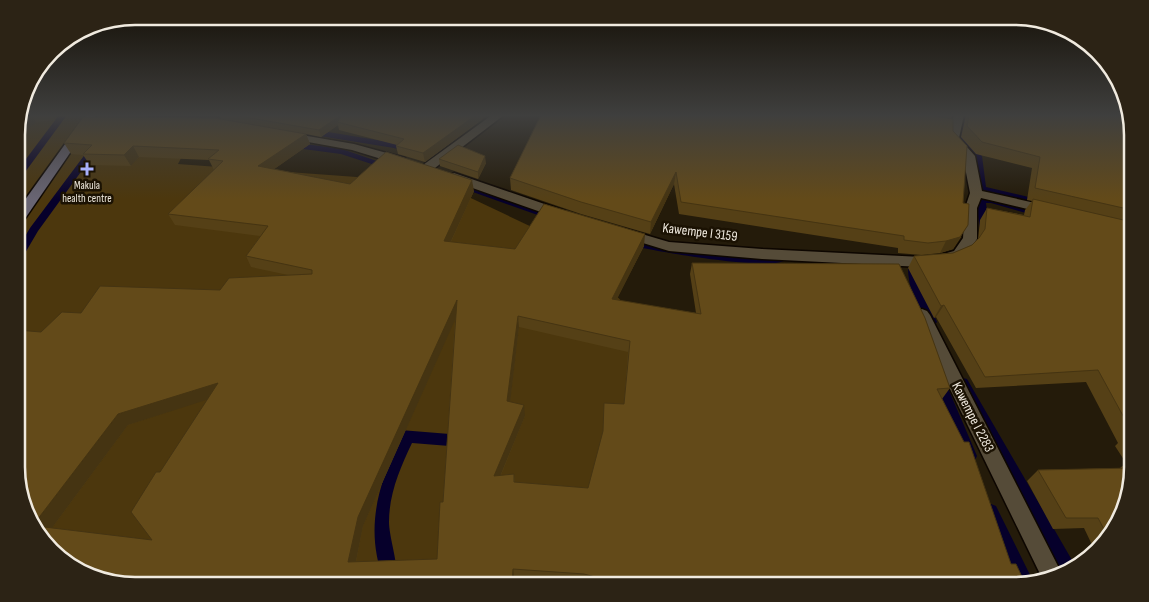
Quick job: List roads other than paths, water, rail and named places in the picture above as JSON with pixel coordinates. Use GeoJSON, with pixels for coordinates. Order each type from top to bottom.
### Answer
{"type":"FeatureCollection","features":[{"type":"Feature","properties":{"kind":"street"},"geometry":{"type":"LineString","coordinates":[[25,209],[74,143]]}},
{"type":"Feature","properties":{"kind":"street"},"geometry":{"type":"LineString","coordinates":[[327,143],[418,165],[575,219]]}},
{"type":"Feature","properties":{"kind":"street"},"geometry":{"type":"LineString","coordinates":[[418,165],[453,143]]}},
{"type":"Feature","properties":{"kind":"street","name":"Kawempe I 3159"},"geometry":{"type":"LineString","coordinates":[[613,230],[669,246],[762,254],[894,259],[922,262],[941,260],[959,254],[970,239],[971,208],[976,193],[969,156],[957,143]]}},
{"type":"Feature","properties":{"kind":"street"},"geometry":{"type":"LineString","coordinates":[[976,193],[1059,213]]}},
{"type":"Feature","properties":{"kind":"street"},"geometry":{"type":"LineString","coordinates":[[894,259],[903,277]]}},
{"type":"Feature","properties":{"kind":"street","name":"Kawempe I 2283"},"geometry":{"type":"LineString","coordinates":[[916,303],[1050,571]]}},
{"type":"Feature","properties":{"kind":"waterway"},"geometry":{"type":"LineString","coordinates":[[25,166],[42,143]]}},
{"type":"Feature","properties":{"kind":"waterway"},"geometry":{"type":"LineString","coordinates":[[377,143],[395,146],[434,158],[447,150]]}},
{"type":"Feature","properties":{"kind":"waterway"},"geometry":{"type":"LineString","coordinates":[[964,143],[978,156],[982,189],[1043,203]]}},
{"type":"Feature","properties":{"kind":"waterway"},"geometry":{"type":"LineString","coordinates":[[291,145],[342,152],[390,167]]}},
{"type":"Feature","properties":{"kind":"waterway"},"geometry":{"type":"LineString","coordinates":[[25,245],[95,147]]}},
{"type":"Feature","properties":{"kind":"waterway"},"geometry":{"type":"LineString","coordinates":[[459,184],[552,217]]}},
{"type":"Feature","properties":{"kind":"waterway"},"geometry":{"type":"LineString","coordinates":[[984,229],[981,201],[991,200],[1040,214]]}},
{"type":"Feature","properties":{"kind":"waterway"},"geometry":{"type":"LineString","coordinates":[[629,242],[705,255],[782,259]]}},
{"type":"Feature","properties":{"kind":"waterway"},"geometry":{"type":"LineString","coordinates":[[913,263],[915,287],[931,322]]}},
{"type":"Feature","properties":{"kind":"waterway"},"geometry":{"type":"LineString","coordinates":[[939,381],[970,456]]}},
{"type":"Feature","properties":{"kind":"waterway"},"geometry":{"type":"LineString","coordinates":[[963,383],[1066,564]]}},
{"type":"Feature","properties":{"kind":"waterway"},"geometry":{"type":"LineString","coordinates":[[388,435],[462,441]]}},
{"type":"Feature","properties":{"kind":"waterway"},"geometry":{"type":"LineString","coordinates":[[390,574],[383,541],[382,510],[392,473],[408,437]]}},
{"type":"Feature","properties":{"kind":"waterway"},"geometry":{"type":"LineString","coordinates":[[991,511],[1023,577]]}},
{"type":"Feature","properties":{"kind":"place","name":"Makula health centre"},"geometry":{"type":"Point","coordinates":[87,169]}}]}
